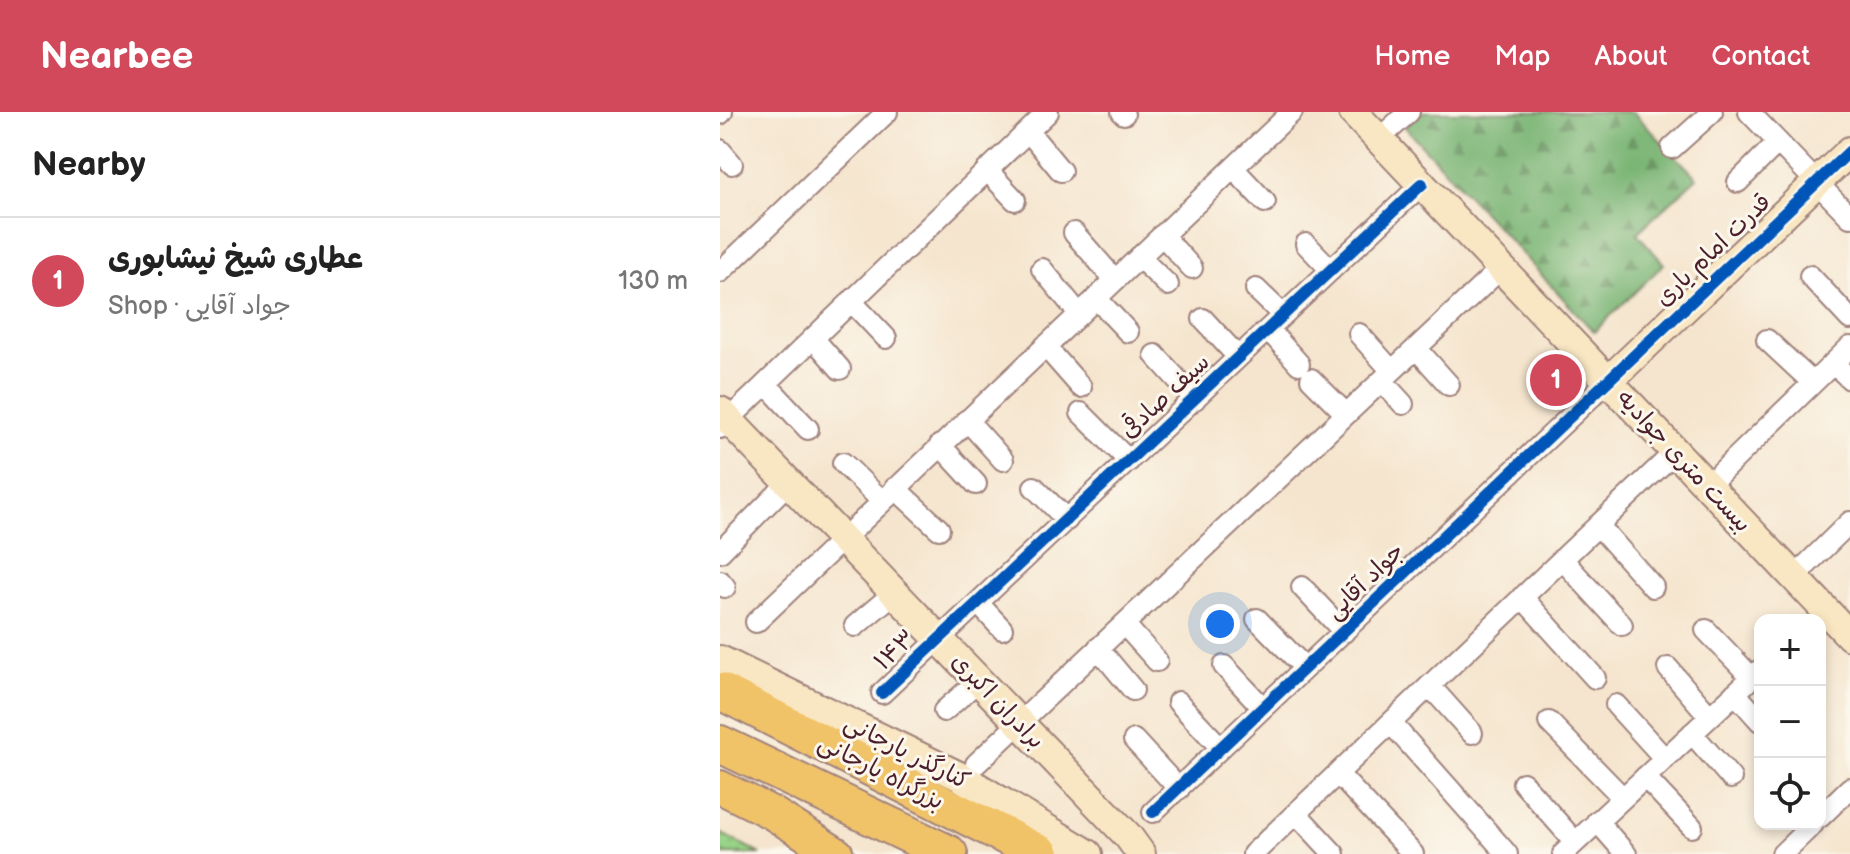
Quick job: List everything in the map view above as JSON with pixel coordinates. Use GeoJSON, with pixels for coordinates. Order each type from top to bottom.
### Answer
{"type":"FeatureCollection","features":[{"type":"Feature","properties":{"kind":"highway","name":"بزرگراه یارجانی"},"geometry":{"type":"LineString","coordinates":[[720,691],[1041,854]]}},
{"type":"Feature","properties":{"kind":"highway","name":"بزرگراه یارجانی"},"geometry":{"type":"LineString","coordinates":[[720,744],[949,854]]}},
{"type":"Feature","properties":{"kind":"main road"},"geometry":{"type":"LineString","coordinates":[[720,787],[772,813],[837,854]]}},
{"type":"Feature","properties":{"kind":"street"},"geometry":{"type":"LineString","coordinates":[[720,272],[887,112]]}},
{"type":"Feature","properties":{"kind":"street"},"geometry":{"type":"LineString","coordinates":[[723,420],[766,384],[1048,112]]}},
{"type":"Feature","properties":{"kind":"street"},"geometry":{"type":"LineString","coordinates":[[756,622],[1292,112]]}},
{"type":"Feature","properties":{"kind":"street","name":"بیست متری جوادیه"},"geometry":{"type":"LineString","coordinates":[[1353,112],[1794,577],[1818,614]]}},
{"type":"Feature","properties":{"kind":"street"},"geometry":{"type":"LineString","coordinates":[[1379,139],[1409,112]]}},
{"type":"Feature","properties":{"kind":"street"},"geometry":{"type":"LineString","coordinates":[[1672,148],[1712,112]]}},
{"type":"Feature","properties":{"kind":"street"},"geometry":{"type":"LineString","coordinates":[[1749,112],[1850,217]]}},
{"type":"Feature","properties":{"kind":"street"},"geometry":{"type":"LineString","coordinates":[[1028,131],[1061,171]]}},
{"type":"Feature","properties":{"kind":"street"},"geometry":{"type":"LineString","coordinates":[[1738,182],[1778,142]]}},
{"type":"Feature","properties":{"kind":"street","name":"قدرت امام یاری"},"geometry":{"type":"LineString","coordinates":[[1608,381],[1850,151]]}},
{"type":"Feature","properties":{"kind":"street"},"geometry":{"type":"LineString","coordinates":[[1233,168],[1265,202]]}},
{"type":"Feature","properties":{"kind":"street"},"geometry":{"type":"LineString","coordinates":[[987,170],[1015,200]]}},
{"type":"Feature","properties":{"kind":"street","name":"سیف صادقی"},"geometry":{"type":"LineString","coordinates":[[938,640],[1422,184]]}},
{"type":"Feature","properties":{"kind":"street"},"geometry":{"type":"LineString","coordinates":[[1074,233],[1115,280]]}},
{"type":"Feature","properties":{"kind":"street"},"geometry":{"type":"LineString","coordinates":[[1162,235],[1192,268]]}},
{"type":"Feature","properties":{"kind":"street"},"geometry":{"type":"LineString","coordinates":[[1306,244],[1331,270]]}},
{"type":"Feature","properties":{"kind":"street"},"geometry":{"type":"LineString","coordinates":[[1139,257],[1168,285]]}},
{"type":"Feature","properties":{"kind":"street"},"geometry":{"type":"LineString","coordinates":[[976,764],[1501,268]]}},
{"type":"Feature","properties":{"kind":"street"},"geometry":{"type":"LineString","coordinates":[[1042,269],[1079,314]]}},
{"type":"Feature","properties":{"kind":"street"},"geometry":{"type":"LineString","coordinates":[[1810,276],[1850,319]]}},
{"type":"Feature","properties":{"kind":"street"},"geometry":{"type":"LineString","coordinates":[[1256,289],[1283,315]]}},
{"type":"Feature","properties":{"kind":"street"},"geometry":{"type":"LineString","coordinates":[[1096,298],[1128,332]]}},
{"type":"Feature","properties":{"kind":"street"},"geometry":{"type":"LineString","coordinates":[[851,301],[886,338]]}},
{"type":"Feature","properties":{"kind":"street"},"geometry":{"type":"LineString","coordinates":[[1203,319],[1238,357]]}},
{"type":"Feature","properties":{"kind":"street"},"geometry":{"type":"LineString","coordinates":[[1268,329],[1346,414]]}},
{"type":"Feature","properties":{"kind":"street"},"geometry":{"type":"LineString","coordinates":[[1359,334],[1403,404]]}},
{"type":"Feature","properties":{"kind":"street"},"geometry":{"type":"LineString","coordinates":[[813,338],[840,369]]}},
{"type":"Feature","properties":{"kind":"street"},"geometry":{"type":"LineString","coordinates":[[1767,340],[1813,383]]}},
{"type":"Feature","properties":{"kind":"street"},"geometry":{"type":"LineString","coordinates":[[1045,346],[1081,387]]}},
{"type":"Feature","properties":{"kind":"street"},"geometry":{"type":"LineString","coordinates":[[1707,486],[1850,347]]}},
{"type":"Feature","properties":{"kind":"street"},"geometry":{"type":"LineString","coordinates":[[1416,348],[1449,385]]}},
{"type":"Feature","properties":{"kind":"street"},"geometry":{"type":"LineString","coordinates":[[1155,355],[1195,399]]}},
{"type":"Feature","properties":{"kind":"street"},"geometry":{"type":"LineString","coordinates":[[1833,363],[1850,379]]}},
{"type":"Feature","properties":{"kind":"street","name":"جواد آقایی"},"geometry":{"type":"LineString","coordinates":[[1153,812],[1608,381]]}},
{"type":"Feature","properties":{"kind":"street"},"geometry":{"type":"LineString","coordinates":[[766,384],[808,429]]}},
{"type":"Feature","properties":{"kind":"street"},"geometry":{"type":"LineString","coordinates":[[1081,413],[1129,461]]}},
{"type":"Feature","properties":{"kind":"street","name":"برادران اکبری"},"geometry":{"type":"LineString","coordinates":[[723,420],[788,483],[1128,836],[1141,854]]}},
{"type":"Feature","properties":{"kind":"street"},"geometry":{"type":"LineString","coordinates":[[967,420],[1003,460]]}},
{"type":"Feature","properties":{"kind":"street"},"geometry":{"type":"LineString","coordinates":[[940,445],[976,484]]}},
{"type":"Feature","properties":{"kind":"street"},"geometry":{"type":"LineString","coordinates":[[1253,854],[1675,452]]}},
{"type":"Feature","properties":{"kind":"street"},"geometry":{"type":"LineString","coordinates":[[843,463],[939,529]]}},
{"type":"Feature","properties":{"kind":"street"},"geometry":{"type":"LineString","coordinates":[[720,552],[788,483]]}},
{"type":"Feature","properties":{"kind":"street"},"geometry":{"type":"LineString","coordinates":[[1034,487],[1067,520]]}},
{"type":"Feature","properties":{"kind":"street"},"geometry":{"type":"LineString","coordinates":[[1794,577],[1850,522]]}},
{"type":"Feature","properties":{"kind":"street"},"geometry":{"type":"LineString","coordinates":[[1598,525],[1653,587]]}},
{"type":"Feature","properties":{"kind":"street"},"geometry":{"type":"LineString","coordinates":[[1562,559],[1622,625]]}},
{"type":"Feature","properties":{"kind":"street"},"geometry":{"type":"LineString","coordinates":[[1302,587],[1344,632]]}},
{"type":"Feature","properties":{"kind":"street"},"geometry":{"type":"LineString","coordinates":[[855,626],[893,594]]}},
{"type":"Feature","properties":{"kind":"street"},"geometry":{"type":"LineString","coordinates":[[1522,597],[1595,678]]}},
{"type":"Feature","properties":{"kind":"street"},"geometry":{"type":"LineString","coordinates":[[978,603],[1002,629]]}},
{"type":"Feature","properties":{"kind":"street"},"geometry":{"type":"LineString","coordinates":[[1257,619],[1305,668]]}},
{"type":"Feature","properties":{"kind":"street","name":"بیست متری جوادیه"},"geometry":{"type":"LineString","coordinates":[[1826,620],[1850,636]]}},
{"type":"Feature","properties":{"kind":"street"},"geometry":{"type":"LineString","coordinates":[[1124,624],[1157,661]]}},
{"type":"Feature","properties":{"kind":"street"},"geometry":{"type":"LineString","coordinates":[[1706,630],[1754,672]]}},
{"type":"Feature","properties":{"kind":"street","name":"۱۴۳"},"geometry":{"type":"LineString","coordinates":[[882,693],[938,640]]}},
{"type":"Feature","properties":{"kind":"street"},"geometry":{"type":"LineString","coordinates":[[1098,648],[1133,690]]}},
{"type":"Feature","properties":{"kind":"street","name":"کنارگذر یارجانی"},"geometry":{"type":"LineString","coordinates":[[720,660],[961,777],[1088,854]]}},
{"type":"Feature","properties":{"kind":"street"},"geometry":{"type":"LineString","coordinates":[[1224,666],[1263,708]]}},
{"type":"Feature","properties":{"kind":"street"},"geometry":{"type":"LineString","coordinates":[[1668,668],[1710,717]]}},
{"type":"Feature","properties":{"kind":"street"},"geometry":{"type":"LineString","coordinates":[[1523,783],[1569,848],[1754,676]]}},
{"type":"Feature","properties":{"kind":"street"},"geometry":{"type":"LineString","coordinates":[[944,711],[978,681]]}},
{"type":"Feature","properties":{"kind":"street"},"geometry":{"type":"LineString","coordinates":[[1430,686],[1472,733]]}},
{"type":"Feature","properties":{"kind":"street"},"geometry":{"type":"LineString","coordinates":[[1735,693],[1754,714]]}},
{"type":"Feature","properties":{"kind":"street"},"geometry":{"type":"LineString","coordinates":[[1178,702],[1221,748]]}},
{"type":"Feature","properties":{"kind":"street"},"geometry":{"type":"LineString","coordinates":[[1616,705],[1665,759]]}},
{"type":"Feature","properties":{"kind":"street"},"geometry":{"type":"LineString","coordinates":[[1549,722],[1623,798]]}},
{"type":"Feature","properties":{"kind":"street"},"geometry":{"type":"LineString","coordinates":[[1391,723],[1507,854]]}},
{"type":"Feature","properties":{"kind":"street"},"geometry":{"type":"LineString","coordinates":[[1692,733],[1731,778]]}},
{"type":"Feature","properties":{"kind":"street"},"geometry":{"type":"LineString","coordinates":[[1134,740],[1179,789]]}},
{"type":"Feature","properties":{"kind":"street"},"geometry":{"type":"LineString","coordinates":[[1338,774],[1413,854]]}},
{"type":"Feature","properties":{"kind":"street"},"geometry":{"type":"LineString","coordinates":[[1645,777],[1692,827]]}},
{"type":"Feature","properties":{"kind":"street"},"geometry":{"type":"LineString","coordinates":[[1826,811],[1850,788]]}},
{"type":"Feature","properties":{"kind":"street"},"geometry":{"type":"LineString","coordinates":[[1296,813],[1334,854]]}},
{"type":"Feature","properties":{"kind":"street"},"geometry":{"type":"LineString","coordinates":[[1597,821],[1626,854]]}},
{"type":"Feature","properties":{"kind":"street"},"geometry":{"type":"LineString","coordinates":[[1782,854],[1807,830]]}},
{"type":"Feature","properties":{"kind":"green space"},"geometry":{"type":"Polygon","coordinates":[[[1421,112],[1633,112],[1697,178],[1637,233],[1664,264],[1594,332],[1405,127],[1421,112]]]}},
{"type":"Feature","properties":{"kind":"green space"},"geometry":{"type":"Polygon","coordinates":[[[720,833],[761,854],[720,854],[720,833]]]}},
{"type":"Feature","properties":{"kind":"cycle path"},"geometry":{"type":"LineString","coordinates":[[1153,812],[1850,151]]}},
{"type":"Feature","properties":{"kind":"cycle path"},"geometry":{"type":"LineString","coordinates":[[882,693],[1422,184]]}},
{"type":"Feature","properties":{"kind":"place","name":"عطاری شیخ نیشابوری"},"geometry":{"type":"Point","coordinates":[1556,380]}}]}
